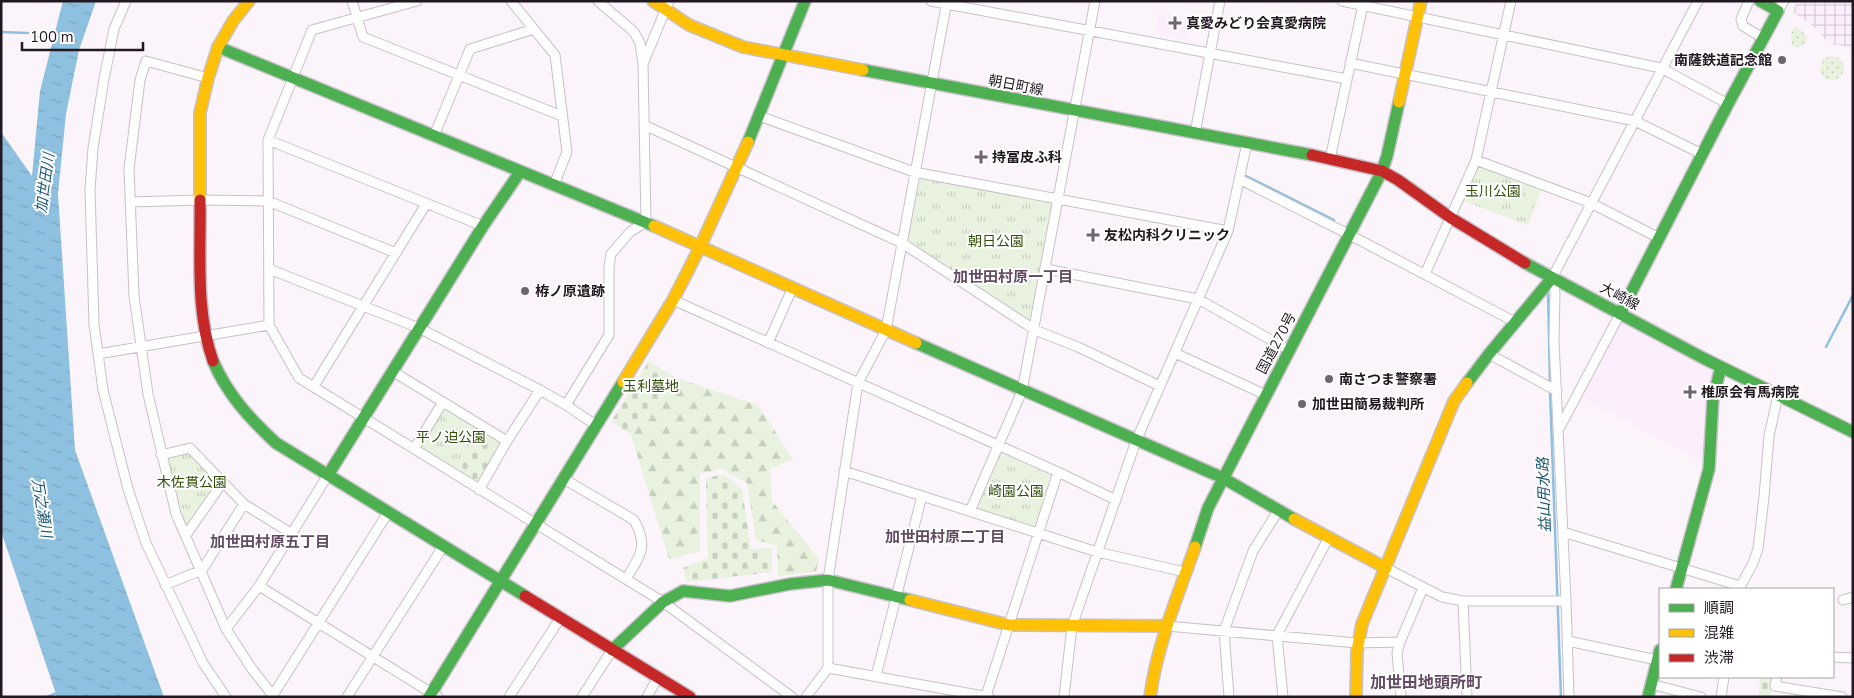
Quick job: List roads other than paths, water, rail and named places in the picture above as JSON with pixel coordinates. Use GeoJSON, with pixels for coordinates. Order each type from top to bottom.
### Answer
{"type":"FeatureCollection","features":[{"type":"Feature","properties":{"kind":"main road"},"geometry":{"type":"LineString","coordinates":[[249,1],[233,21],[218,47],[200,113],[201,304],[206,335],[216,368],[228,391],[258,427],[276,443],[690,697]]}},
{"type":"Feature","properties":{"kind":"main road","name":"朝日町線"},"geometry":{"type":"LineString","coordinates":[[653,1],[667,6],[712,36],[743,48],[1247,143],[1382,171]]}},
{"type":"Feature","properties":{"kind":"main road"},"geometry":{"type":"LineString","coordinates":[[433,695],[673,300],[738,167],[805,1]]}},
{"type":"Feature","properties":{"kind":"main road","name":"国道270号"},"geometry":{"type":"LineString","coordinates":[[1150,697],[1152,682],[1167,626],[1208,508],[1382,171],[1387,156],[1421,1]]}},
{"type":"Feature","properties":{"kind":"main road"},"geometry":{"type":"LineString","coordinates":[[1620,314],[1728,104],[1781,6],[1760,1]]}},
{"type":"Feature","properties":{"kind":"main road"},"geometry":{"type":"LineString","coordinates":[[218,47],[646,222],[1022,392],[1223,478],[1278,511],[1386,568]]}},
{"type":"Feature","properties":{"kind":"main road","name":"大崎線"},"geometry":{"type":"LineString","coordinates":[[1382,171],[1398,180],[1451,218],[1512,256],[1620,314],[1853,432]]}},
{"type":"Feature","properties":{"kind":"main road"},"geometry":{"type":"LineString","coordinates":[[328,475],[483,226],[520,172]]}},
{"type":"Feature","properties":{"kind":"main road"},"geometry":{"type":"LineString","coordinates":[[1356,697],[1357,643],[1362,624],[1454,401],[1489,354],[1552,278]]}},
{"type":"Feature","properties":{"kind":"main road"},"geometry":{"type":"LineString","coordinates":[[1676,588],[1709,469],[1713,398],[1721,366]]}},
{"type":"Feature","properties":{"kind":"main road"},"geometry":{"type":"LineString","coordinates":[[612,650],[663,602],[683,591],[730,596],[790,584],[828,580],[1009,625],[1167,626]]}},
{"type":"Feature","properties":{"kind":"main road"},"geometry":{"type":"LineString","coordinates":[[1648,697],[1659,655]]}},
{"type":"Feature","properties":{"kind":"street"},"geometry":{"type":"LineString","coordinates":[[126,1],[114,29],[99,105],[90,190],[94,324],[106,410],[128,489],[146,543],[203,663],[226,697]]}},
{"type":"Feature","properties":{"kind":"street"},"geometry":{"type":"LineString","coordinates":[[352,1],[363,37],[562,116]]}},
{"type":"Feature","properties":{"kind":"street"},"geometry":{"type":"LineString","coordinates":[[416,1],[312,30],[268,140],[268,325],[299,378],[663,602],[792,697]]}},
{"type":"Feature","properties":{"kind":"street"},"geometry":{"type":"LineString","coordinates":[[511,1],[555,55],[567,152],[554,185]]}},
{"type":"Feature","properties":{"kind":"street"},"geometry":{"type":"LineString","coordinates":[[566,404],[609,335],[609,267],[611,254],[630,232],[646,222],[643,64],[640,43],[634,32],[598,1]]}},
{"type":"Feature","properties":{"kind":"street"},"geometry":{"type":"LineString","coordinates":[[931,1],[1347,79]]}},
{"type":"Feature","properties":{"kind":"street"},"geometry":{"type":"LineString","coordinates":[[970,511],[1022,392],[1095,1]]}},
{"type":"Feature","properties":{"kind":"street"},"geometry":{"type":"LineString","coordinates":[[1195,133],[1220,1]]}},
{"type":"Feature","properties":{"kind":"street"},"geometry":{"type":"LineString","coordinates":[[1342,1],[1661,68],[1728,104]]}},
{"type":"Feature","properties":{"kind":"street"},"geometry":{"type":"LineString","coordinates":[[1425,274],[1476,160],[1511,1]]}},
{"type":"Feature","properties":{"kind":"street"},"geometry":{"type":"LineString","coordinates":[[1569,697],[1554,341],[1556,293],[1552,278],[1698,1]]}},
{"type":"Feature","properties":{"kind":"street"},"geometry":{"type":"LineString","coordinates":[[1749,1],[1741,19],[1743,26],[1763,38]]}},
{"type":"Feature","properties":{"kind":"street"},"geometry":{"type":"LineString","coordinates":[[806,697],[828,668],[828,580],[858,383],[886,330],[946,3]]}},
{"type":"Feature","properties":{"kind":"street"},"geometry":{"type":"LineString","coordinates":[[1330,159],[1363,5]]}},
{"type":"Feature","properties":{"kind":"street"},"geometry":{"type":"LineString","coordinates":[[643,64],[667,6]]}},
{"type":"Feature","properties":{"kind":"street"},"geometry":{"type":"LineString","coordinates":[[434,136],[470,49],[534,29]]}},
{"type":"Feature","properties":{"kind":"street"},"geometry":{"type":"LineString","coordinates":[[208,78],[146,61],[140,80],[129,169],[134,296],[148,394],[176,514],[202,570],[226,629],[252,669],[274,696],[389,511]]}},
{"type":"Feature","properties":{"kind":"street"},"geometry":{"type":"LineString","coordinates":[[1350,63],[1635,121],[1702,154]]}},
{"type":"Feature","properties":{"kind":"street"},"geometry":{"type":"LineString","coordinates":[[759,116],[914,172],[1228,231]]}},
{"type":"Feature","properties":{"kind":"street"},"geometry":{"type":"LineString","coordinates":[[644,125],[902,243],[1035,330],[1078,347],[1160,386]]}},
{"type":"Feature","properties":{"kind":"street"},"geometry":{"type":"LineString","coordinates":[[268,140],[483,226]]}},
{"type":"Feature","properties":{"kind":"street"},"geometry":{"type":"LineString","coordinates":[[1064,697],[1072,626],[1136,441],[1228,231],[1247,143]]}},
{"type":"Feature","properties":{"kind":"street"},"geometry":{"type":"LineString","coordinates":[[1476,160],[1592,203],[1659,238]]}},
{"type":"Feature","properties":{"kind":"street"},"geometry":{"type":"LineString","coordinates":[[1239,179],[1515,322]]}},
{"type":"Feature","properties":{"kind":"street"},"geometry":{"type":"LineString","coordinates":[[130,202],[268,201],[396,252]]}},
{"type":"Feature","properties":{"kind":"street"},"geometry":{"type":"LineString","coordinates":[[314,386],[426,204]]}},
{"type":"Feature","properties":{"kind":"street"},"geometry":{"type":"LineString","coordinates":[[269,269],[419,328],[566,404],[596,426]]}},
{"type":"Feature","properties":{"kind":"street"},"geometry":{"type":"LineString","coordinates":[[1046,270],[1198,299],[1289,350]]}},
{"type":"Feature","properties":{"kind":"street"},"geometry":{"type":"LineString","coordinates":[[768,343],[792,289]]}},
{"type":"Feature","properties":{"kind":"street"},"geometry":{"type":"LineString","coordinates":[[673,300],[1058,472],[1116,500]]}},
{"type":"Feature","properties":{"kind":"street"},"geometry":{"type":"LineString","coordinates":[[1559,429],[1620,314]]}},
{"type":"Feature","properties":{"kind":"street"},"geometry":{"type":"LineString","coordinates":[[98,354],[268,325]]}},
{"type":"Feature","properties":{"kind":"street"},"geometry":{"type":"LineString","coordinates":[[1175,353],[1266,395]]}},
{"type":"Feature","properties":{"kind":"street"},"geometry":{"type":"LineString","coordinates":[[1489,354],[1556,391]]}},
{"type":"Feature","properties":{"kind":"street"},"geometry":{"type":"LineString","coordinates":[[392,371],[507,442]]}},
{"type":"Feature","properties":{"kind":"street"},"geometry":{"type":"LineString","coordinates":[[479,490],[540,390]]}},
{"type":"Feature","properties":{"kind":"street"},"geometry":{"type":"LineString","coordinates":[[1563,532],[1682,568],[1739,588],[1753,563],[1758,549],[1768,436],[1778,395]]}},
{"type":"Feature","properties":{"kind":"street"},"geometry":{"type":"LineString","coordinates":[[414,449],[443,402]]}},
{"type":"Feature","properties":{"kind":"street"},"geometry":{"type":"LineString","coordinates":[[161,454],[190,448],[244,504],[292,534]]}},
{"type":"Feature","properties":{"kind":"street"},"geometry":{"type":"LineString","coordinates":[[844,471],[1097,552],[1185,572]]}},
{"type":"Feature","properties":{"kind":"street"},"geometry":{"type":"LineString","coordinates":[[828,668],[876,676],[958,694],[988,696],[1058,472]]}},
{"type":"Feature","properties":{"kind":"street"},"geometry":{"type":"LineString","coordinates":[[226,629],[259,586],[328,475]]}},
{"type":"Feature","properties":{"kind":"street"},"geometry":{"type":"LineString","coordinates":[[564,479],[634,520],[640,530],[642,552],[626,579]]}},
{"type":"Feature","properties":{"kind":"street"},"geometry":{"type":"LineString","coordinates":[[186,535],[223,482]]}},
{"type":"Feature","properties":{"kind":"street"},"geometry":{"type":"LineString","coordinates":[[876,676],[922,496]]}},
{"type":"Feature","properties":{"kind":"street"},"geometry":{"type":"LineString","coordinates":[[165,585],[202,570],[244,504]]}},
{"type":"Feature","properties":{"kind":"street"},"geometry":{"type":"LineString","coordinates":[[1229,697],[1224,630],[1253,551],[1278,511]]}},
{"type":"Feature","properties":{"kind":"street"},"geometry":{"type":"LineString","coordinates":[[1283,697],[1276,636],[1329,537]]}},
{"type":"Feature","properties":{"kind":"street"},"geometry":{"type":"LineString","coordinates":[[347,697],[444,545]]}},
{"type":"Feature","properties":{"kind":"street"},"geometry":{"type":"LineString","coordinates":[[1386,568],[1442,597],[1463,601],[1566,601]]}},
{"type":"Feature","properties":{"kind":"street"},"geometry":{"type":"LineString","coordinates":[[259,586],[433,695]]}},
{"type":"Feature","properties":{"kind":"street"},"geometry":{"type":"LineString","coordinates":[[1400,697],[1398,654],[1400,642],[1424,588]]}},
{"type":"Feature","properties":{"kind":"street"},"geometry":{"type":"LineString","coordinates":[[1843,600],[1853,597]]}},
{"type":"Feature","properties":{"kind":"street"},"geometry":{"type":"LineString","coordinates":[[1463,601],[1467,697]]}},
{"type":"Feature","properties":{"kind":"street"},"geometry":{"type":"LineString","coordinates":[[509,697],[561,617]]}},
{"type":"Feature","properties":{"kind":"street"},"geometry":{"type":"LineString","coordinates":[[1167,626],[1357,643],[1400,642]]}},
{"type":"Feature","properties":{"kind":"street"},"geometry":{"type":"LineString","coordinates":[[1568,641],[1659,655]]}},
{"type":"Feature","properties":{"kind":"street"},"geometry":{"type":"LineString","coordinates":[[582,697],[612,650]]}},
{"type":"Feature","properties":{"kind":"street"},"geometry":{"type":"LineString","coordinates":[[1834,657],[1853,658]]}},
{"type":"Feature","properties":{"kind":"street"},"geometry":{"type":"LineString","coordinates":[[648,697],[658,678]]}},
{"type":"Feature","properties":{"kind":"street"},"geometry":{"type":"LineString","coordinates":[[1721,697],[1724,678]]}},
{"type":"Feature","properties":{"kind":"street"},"geometry":{"type":"LineString","coordinates":[[1777,678],[1775,686],[1842,697]]}},
{"type":"Feature","properties":{"kind":"street"},"geometry":{"type":"LineString","coordinates":[[1651,684],[1701,697]]}},
{"type":"Feature","properties":{"kind":"water"},"geometry":{"type":"Polygon","coordinates":[[[63,1],[96,1],[79,50],[66,114],[58,194],[75,450],[164,697],[57,697],[1,531],[1,132],[32,176],[40,91],[63,1]]]}},
{"type":"Feature","properties":{"kind":"waterway"},"geometry":{"type":"LineString","coordinates":[[1,32],[28,33]]}},
{"type":"Feature","properties":{"kind":"waterway"},"geometry":{"type":"LineString","coordinates":[[38,37],[55,42]]}},
{"type":"Feature","properties":{"kind":"waterway"},"geometry":{"type":"LineString","coordinates":[[1246,176],[1334,220]]}},
{"type":"Feature","properties":{"kind":"waterway","name":"益山用水路"},"geometry":{"type":"LineString","coordinates":[[1548,292],[1550,385]]}},
{"type":"Feature","properties":{"kind":"waterway"},"geometry":{"type":"LineString","coordinates":[[1826,347],[1853,295]]}},
{"type":"Feature","properties":{"kind":"waterway","name":"益山用水路"},"geometry":{"type":"LineString","coordinates":[[1550,391],[1561,697]]}},
{"type":"Feature","properties":{"kind":"waterway"},"geometry":{"type":"LineString","coordinates":[[47,697],[57,693]]}},
{"type":"Feature","properties":{"kind":"place","name":"真愛みどり会真愛病院"},"geometry":{"type":"Point","coordinates":[1175,23]}},
{"type":"Feature","properties":{"kind":"place","name":"南薩鉄道記念館"},"geometry":{"type":"Point","coordinates":[1782,60]}},
{"type":"Feature","properties":{"kind":"place","name":"持冨皮ふ科"},"geometry":{"type":"Point","coordinates":[981,157]}},
{"type":"Feature","properties":{"kind":"place","name":"友松内科クリニック"},"geometry":{"type":"Point","coordinates":[1093,235]}},
{"type":"Feature","properties":{"kind":"place","name":"栫ノ原遺跡"},"geometry":{"type":"Point","coordinates":[525,291]}},
{"type":"Feature","properties":{"kind":"place","name":"南さつま警察署"},"geometry":{"type":"Point","coordinates":[1329,379]}},
{"type":"Feature","properties":{"kind":"place","name":"椎原会有馬病院"},"geometry":{"type":"Point","coordinates":[1690,392]}},
{"type":"Feature","properties":{"kind":"place","name":"加世田簡易裁判所"},"geometry":{"type":"Point","coordinates":[1302,404]}},
{"type":"Feature","properties":{"kind":"district","name":"加世田村原一丁目"},"geometry":{"type":"Point","coordinates":[1013,277]}},
{"type":"Feature","properties":{"kind":"district","name":"加世田村原二丁目"},"geometry":{"type":"Point","coordinates":[945,537]}},
{"type":"Feature","properties":{"kind":"district","name":"加世田村原五丁目"},"geometry":{"type":"Point","coordinates":[270,542]}},
{"type":"Feature","properties":{"kind":"district","name":"加世田地頭所町"},"geometry":{"type":"Point","coordinates":[1426,682]}},
{"type":"Feature","properties":{"kind":"water label","name":"加世田川"},"geometry":{"type":"Point","coordinates":[45,183]}},
{"type":"Feature","properties":{"kind":"water label","name":"万之瀬川"},"geometry":{"type":"Point","coordinates":[42,508]}},
{"type":"Feature","properties":{"kind":"park label","name":"玉川公園"},"geometry":{"type":"Point","coordinates":[1493,191]}},
{"type":"Feature","properties":{"kind":"park label","name":"朝日公園"},"geometry":{"type":"Point","coordinates":[996,241]}},
{"type":"Feature","properties":{"kind":"park label","name":"玉利墓地"},"geometry":{"type":"Point","coordinates":[651,386]}},
{"type":"Feature","properties":{"kind":"park label","name":"平ノ迫公園"},"geometry":{"type":"Point","coordinates":[451,437]}},
{"type":"Feature","properties":{"kind":"park label","name":"木佐貫公園"},"geometry":{"type":"Point","coordinates":[192,482]}},
{"type":"Feature","properties":{"kind":"park label","name":"崎園公園"},"geometry":{"type":"Point","coordinates":[1016,491]}}]}
